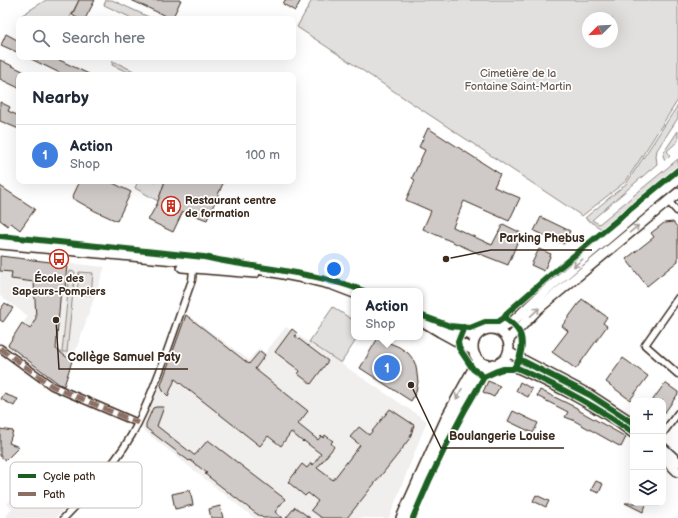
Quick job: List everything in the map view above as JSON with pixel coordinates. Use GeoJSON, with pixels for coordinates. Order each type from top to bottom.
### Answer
{"type":"FeatureCollection","features":[{"type":"Feature","properties":{"kind":"main road"},"geometry":{"type":"LineString","coordinates":[[498,330],[511,323],[543,293],[678,179]]}},
{"type":"Feature","properties":{"kind":"main road"},"geometry":{"type":"LineString","coordinates":[[662,193],[668,201]]}},
{"type":"Feature","properties":{"kind":"main road"},"geometry":{"type":"LineString","coordinates":[[508,340],[538,309],[678,193]]}},
{"type":"Feature","properties":{"kind":"main road"},"geometry":{"type":"LineString","coordinates":[[0,244],[240,266],[304,278],[333,285],[351,292]]}},
{"type":"Feature","properties":{"kind":"main road"},"geometry":{"type":"LineString","coordinates":[[0,249],[242,273],[275,273]]}},
{"type":"Feature","properties":{"kind":"main road"},"geometry":{"type":"LineString","coordinates":[[423,321],[476,336]]}},
{"type":"Feature","properties":{"kind":"main road"},"geometry":{"type":"LineString","coordinates":[[423,322],[473,350]]}},
{"type":"Feature","properties":{"kind":"main road"},"geometry":{"type":"LineString","coordinates":[[407,518],[455,419],[479,374],[484,368],[502,361],[508,352],[508,340],[498,330],[489,328],[480,332],[476,336],[473,350],[478,360],[482,363],[493,364]]}},
{"type":"Feature","properties":{"kind":"main road"},"geometry":{"type":"LineString","coordinates":[[508,352],[590,396],[630,421]]}},
{"type":"Feature","properties":{"kind":"main road"},"geometry":{"type":"LineString","coordinates":[[401,518],[447,416],[478,360]]}},
{"type":"Feature","properties":{"kind":"main road"},"geometry":{"type":"LineString","coordinates":[[502,361],[552,383],[586,402],[630,431]]}},
{"type":"Feature","properties":{"kind":"main road"},"geometry":{"type":"LineString","coordinates":[[666,451],[678,462]]}},
{"type":"Feature","properties":{"kind":"main road"},"geometry":{"type":"LineString","coordinates":[[666,460],[678,472]]}},
{"type":"Feature","properties":{"kind":"street"},"geometry":{"type":"LineString","coordinates":[[668,201],[678,212]]}},
{"type":"Feature","properties":{"kind":"street"},"geometry":{"type":"LineString","coordinates":[[114,462],[138,424],[192,280],[193,268]]}},
{"type":"Feature","properties":{"kind":"street"},"geometry":{"type":"LineString","coordinates":[[678,298],[645,345],[678,374]]}},
{"type":"Feature","properties":{"kind":"street"},"geometry":{"type":"LineString","coordinates":[[0,348],[52,386],[138,424]]}},
{"type":"Feature","properties":{"kind":"street"},"geometry":{"type":"LineString","coordinates":[[666,429],[678,413]]}},
{"type":"Feature","properties":{"kind":"street"},"geometry":{"type":"LineString","coordinates":[[64,518],[73,508]]}},
{"type":"Feature","properties":{"kind":"shaded area"},"geometry":{"type":"Polygon","coordinates":[[[0,256],[105,267],[63,387],[8,345],[28,316],[0,296],[0,256]]]}},
{"type":"Feature","properties":{"kind":"shaded area"},"geometry":{"type":"Polygon","coordinates":[[[185,313],[249,360],[259,348],[265,353],[286,327],[427,421],[389,518],[254,518],[142,429],[185,313]]]}},
{"type":"Feature","properties":{"kind":"shaded area"},"geometry":{"type":"Polygon","coordinates":[[[12,508],[65,508],[56,518],[5,518],[12,508]]]}},
{"type":"Feature","properties":{"kind":"green space"},"geometry":{"type":"Polygon","coordinates":[[[46,0],[79,0],[71,16],[22,15],[46,0]]]}},
{"type":"Feature","properties":{"kind":"green space"},"geometry":{"type":"Polygon","coordinates":[[[106,0],[112,0],[147,16],[128,16],[104,5],[106,0]]]}},
{"type":"Feature","properties":{"kind":"green space","name":"Cimetière de la Fontaine Saint-Martin"},"geometry":{"type":"Polygon","coordinates":[[[312,0],[678,0],[678,100],[626,181],[582,216],[297,27],[312,0]]]}},
{"type":"Feature","properties":{"kind":"green space"},"geometry":{"type":"Polygon","coordinates":[[[113,61],[136,72],[127,72],[112,65],[113,61]]]}},
{"type":"Feature","properties":{"kind":"green space"},"geometry":{"type":"Polygon","coordinates":[[[678,105],[678,118],[657,150],[657,164],[592,220],[599,224],[678,159],[678,168],[603,230],[585,218],[626,184],[678,105]]]}},
{"type":"Feature","properties":{"kind":"green space"},"geometry":{"type":"Polygon","coordinates":[[[678,131],[678,141],[667,151],[670,155],[665,160],[663,156],[664,152],[678,131]]]}},
{"type":"Feature","properties":{"kind":"green space"},"geometry":{"type":"Polygon","coordinates":[[[137,184],[164,184],[158,201],[135,188],[137,184]]]}},
{"type":"Feature","properties":{"kind":"green space"},"geometry":{"type":"Polygon","coordinates":[[[70,271],[75,272],[67,352],[62,352],[70,271]]]}},
{"type":"Feature","properties":{"kind":"green space"},"geometry":{"type":"Polygon","coordinates":[[[79,272],[93,273],[91,295],[77,294],[79,272]]]}},
{"type":"Feature","properties":{"kind":"green space"},"geometry":{"type":"Polygon","coordinates":[[[333,307],[351,319],[351,340],[356,340],[341,363],[309,342],[333,307]]]}},
{"type":"Feature","properties":{"kind":"building"},"geometry":{"type":"Polygon","coordinates":[[[79,0],[95,0],[87,16],[72,15],[79,0]]]}},
{"type":"Feature","properties":{"kind":"building"},"geometry":{"type":"Polygon","coordinates":[[[131,0],[181,0],[173,16],[166,16],[131,0]]]}},
{"type":"Feature","properties":{"kind":"building"},"geometry":{"type":"Polygon","coordinates":[[[285,0],[301,0],[295,11],[283,4],[285,0]]]}},
{"type":"Feature","properties":{"kind":"building"},"geometry":{"type":"Polygon","coordinates":[[[6,34],[16,39],[16,52],[1,45],[6,34]]]}},
{"type":"Feature","properties":{"kind":"building"},"geometry":{"type":"Polygon","coordinates":[[[0,60],[25,72],[16,72],[16,87],[0,79],[0,60]]]}},
{"type":"Feature","properties":{"kind":"building"},"geometry":{"type":"Polygon","coordinates":[[[33,60],[59,60],[85,72],[58,72],[33,60]]]}},
{"type":"Feature","properties":{"kind":"building"},"geometry":{"type":"Polygon","coordinates":[[[0,102],[10,107],[8,111],[16,115],[16,128],[0,121],[0,102]]]}},
{"type":"Feature","properties":{"kind":"building"},"geometry":{"type":"Polygon","coordinates":[[[428,128],[500,174],[494,187],[520,198],[509,221],[464,201],[453,227],[492,245],[503,224],[521,233],[508,265],[423,229],[431,211],[406,200],[415,180],[412,178],[425,150],[419,147],[428,128]]]}},
{"type":"Feature","properties":{"kind":"building"},"geometry":{"type":"Polygon","coordinates":[[[79,184],[115,184],[131,192],[117,221],[72,198],[79,184]]]}},
{"type":"Feature","properties":{"kind":"building","name":"Restaurant centre de formation"},"geometry":{"type":"Polygon","coordinates":[[[164,184],[223,184],[207,220],[183,211],[173,232],[148,220],[157,204],[164,184]]]}},
{"type":"Feature","properties":{"kind":"building"},"geometry":{"type":"Polygon","coordinates":[[[0,186],[35,209],[20,230],[11,223],[8,226],[0,220],[0,186]]]}},
{"type":"Feature","properties":{"kind":"building"},"geometry":{"type":"Polygon","coordinates":[[[541,217],[570,231],[564,244],[534,231],[541,217]]]}},
{"type":"Feature","properties":{"kind":"building"},"geometry":{"type":"Polygon","coordinates":[[[673,222],[678,228],[678,261],[647,286],[626,259],[654,237],[651,233],[664,223],[673,222]]]}},
{"type":"Feature","properties":{"kind":"building"},"geometry":{"type":"Polygon","coordinates":[[[539,249],[551,254],[544,271],[531,265],[539,249]]]}},
{"type":"Feature","properties":{"kind":"building"},"geometry":{"type":"Polygon","coordinates":[[[0,256],[67,264],[65,288],[61,288],[56,349],[72,361],[64,386],[59,384],[8,345],[22,323],[30,329],[36,318],[34,282],[11,279],[12,272],[0,271],[0,256]]]}},
{"type":"Feature","properties":{"kind":"building"},"geometry":{"type":"Polygon","coordinates":[[[582,299],[607,317],[603,323],[607,326],[576,369],[552,352],[568,331],[562,326],[582,299]]]}},
{"type":"Feature","properties":{"kind":"building"},"geometry":{"type":"Polygon","coordinates":[[[5,303],[13,308],[3,322],[0,320],[0,310],[5,303]]]}},
{"type":"Feature","properties":{"kind":"building"},"geometry":{"type":"Polygon","coordinates":[[[186,315],[249,364],[260,351],[265,355],[255,369],[308,411],[298,424],[318,440],[321,436],[323,438],[325,435],[333,441],[331,443],[334,447],[317,468],[333,480],[360,445],[350,437],[359,427],[369,435],[390,409],[414,425],[410,438],[403,448],[347,518],[322,518],[311,510],[318,501],[308,493],[305,496],[288,482],[302,464],[307,468],[311,463],[313,465],[321,454],[291,432],[281,446],[268,436],[260,446],[175,379],[168,396],[163,391],[161,385],[186,315]]]}},
{"type":"Feature","properties":{"kind":"building"},"geometry":{"type":"Polygon","coordinates":[[[292,329],[297,333],[295,336],[328,361],[311,384],[298,374],[300,371],[275,352],[292,329]]]}},
{"type":"Feature","properties":{"kind":"building"},"geometry":{"type":"Polygon","coordinates":[[[377,340],[383,340],[399,347],[408,353],[413,359],[416,366],[418,382],[416,392],[411,401],[360,368],[377,340]]]}},
{"type":"Feature","properties":{"kind":"building"},"geometry":{"type":"Polygon","coordinates":[[[623,358],[648,376],[630,400],[606,382],[623,358]]]}},
{"type":"Feature","properties":{"kind":"building"},"geometry":{"type":"Polygon","coordinates":[[[488,381],[500,386],[494,397],[483,392],[488,381]]]}},
{"type":"Feature","properties":{"kind":"building"},"geometry":{"type":"Polygon","coordinates":[[[520,382],[532,389],[528,397],[516,391],[520,382]]]}},
{"type":"Feature","properties":{"kind":"building"},"geometry":{"type":"Polygon","coordinates":[[[665,383],[678,392],[666,411],[666,398],[654,398],[665,383]]]}},
{"type":"Feature","properties":{"kind":"building"},"geometry":{"type":"Polygon","coordinates":[[[540,390],[577,408],[578,410],[626,437],[621,447],[565,417],[568,412],[537,396],[540,390]]]}},
{"type":"Feature","properties":{"kind":"building"},"geometry":{"type":"Polygon","coordinates":[[[4,394],[18,399],[14,406],[1,399],[4,394]]]}},
{"type":"Feature","properties":{"kind":"building"},"geometry":{"type":"Polygon","coordinates":[[[156,407],[164,407],[157,426],[194,455],[208,440],[285,499],[275,512],[282,518],[263,518],[205,474],[207,473],[146,428],[146,424],[152,410],[156,407]]]}},
{"type":"Feature","properties":{"kind":"building"},"geometry":{"type":"Polygon","coordinates":[[[513,411],[538,423],[533,433],[508,421],[513,411]]]}},
{"type":"Feature","properties":{"kind":"building"},"geometry":{"type":"Polygon","coordinates":[[[0,429],[13,431],[9,443],[19,447],[6,460],[0,456],[0,429]]]}},
{"type":"Feature","properties":{"kind":"building"},"geometry":{"type":"Polygon","coordinates":[[[596,481],[603,484],[599,493],[591,490],[596,481]]]}},
{"type":"Feature","properties":{"kind":"building"},"geometry":{"type":"Polygon","coordinates":[[[190,490],[193,505],[175,509],[172,494],[190,490]]]}},
{"type":"Feature","properties":{"kind":"building"},"geometry":{"type":"Polygon","coordinates":[[[536,495],[549,501],[546,507],[533,501],[536,495]]]}},
{"type":"Feature","properties":{"kind":"building"},"geometry":{"type":"Polygon","coordinates":[[[220,506],[223,518],[211,518],[209,509],[220,506]]]}},
{"type":"Feature","properties":{"kind":"building"},"geometry":{"type":"Polygon","coordinates":[[[631,506],[646,506],[643,512],[631,506]]]}},
{"type":"Feature","properties":{"kind":"building"},"geometry":{"type":"Polygon","coordinates":[[[295,507],[310,518],[286,518],[295,507]]]}},
{"type":"Feature","properties":{"kind":"marked path"},"geometry":{"type":"LineString","coordinates":[[0,348],[52,386],[138,423]]}},
{"type":"Feature","properties":{"kind":"cycle path"},"geometry":{"type":"LineString","coordinates":[[504,318],[508,312],[548,277],[678,170]]}},
{"type":"Feature","properties":{"kind":"cycle path"},"geometry":{"type":"LineString","coordinates":[[0,236],[204,257],[325,279],[355,288]]}},
{"type":"Feature","properties":{"kind":"cycle path"},"geometry":{"type":"LineString","coordinates":[[423,316],[450,326],[464,327]]}},
{"type":"Feature","properties":{"kind":"cycle path"},"geometry":{"type":"LineString","coordinates":[[504,318],[511,323],[520,333],[522,344],[520,355],[513,369],[503,369],[484,377],[473,369],[459,348],[458,342],[464,327],[470,328],[485,322],[498,322],[504,318]]}},
{"type":"Feature","properties":{"kind":"cycle path"},"geometry":{"type":"LineString","coordinates":[[519,359],[590,395],[630,421]]}},
{"type":"Feature","properties":{"kind":"cycle path"},"geometry":{"type":"LineString","coordinates":[[515,367],[576,397],[630,431]]}},
{"type":"Feature","properties":{"kind":"cycle path"},"geometry":{"type":"LineString","coordinates":[[413,518],[446,446],[484,377]]}},
{"type":"Feature","properties":{"kind":"place","name":"Restaurant centre de formation"},"geometry":{"type":"Point","coordinates":[171,206]}},
{"type":"Feature","properties":{"kind":"place","name":"École des Sapeurs-Pompiers"},"geometry":{"type":"Point","coordinates":[59,259]}},
{"type":"Feature","properties":{"kind":"place","name":"Parking Phebus"},"geometry":{"type":"Point","coordinates":[446,259]}},
{"type":"Feature","properties":{"kind":"place","name":"Collège Samuel Paty"},"geometry":{"type":"Point","coordinates":[56,320]}},
{"type":"Feature","properties":{"kind":"place","name":"Action"},"geometry":{"type":"Point","coordinates":[387,368]}},
{"type":"Feature","properties":{"kind":"place","name":"Boulangerie Louise"},"geometry":{"type":"Point","coordinates":[411,385]}}]}
